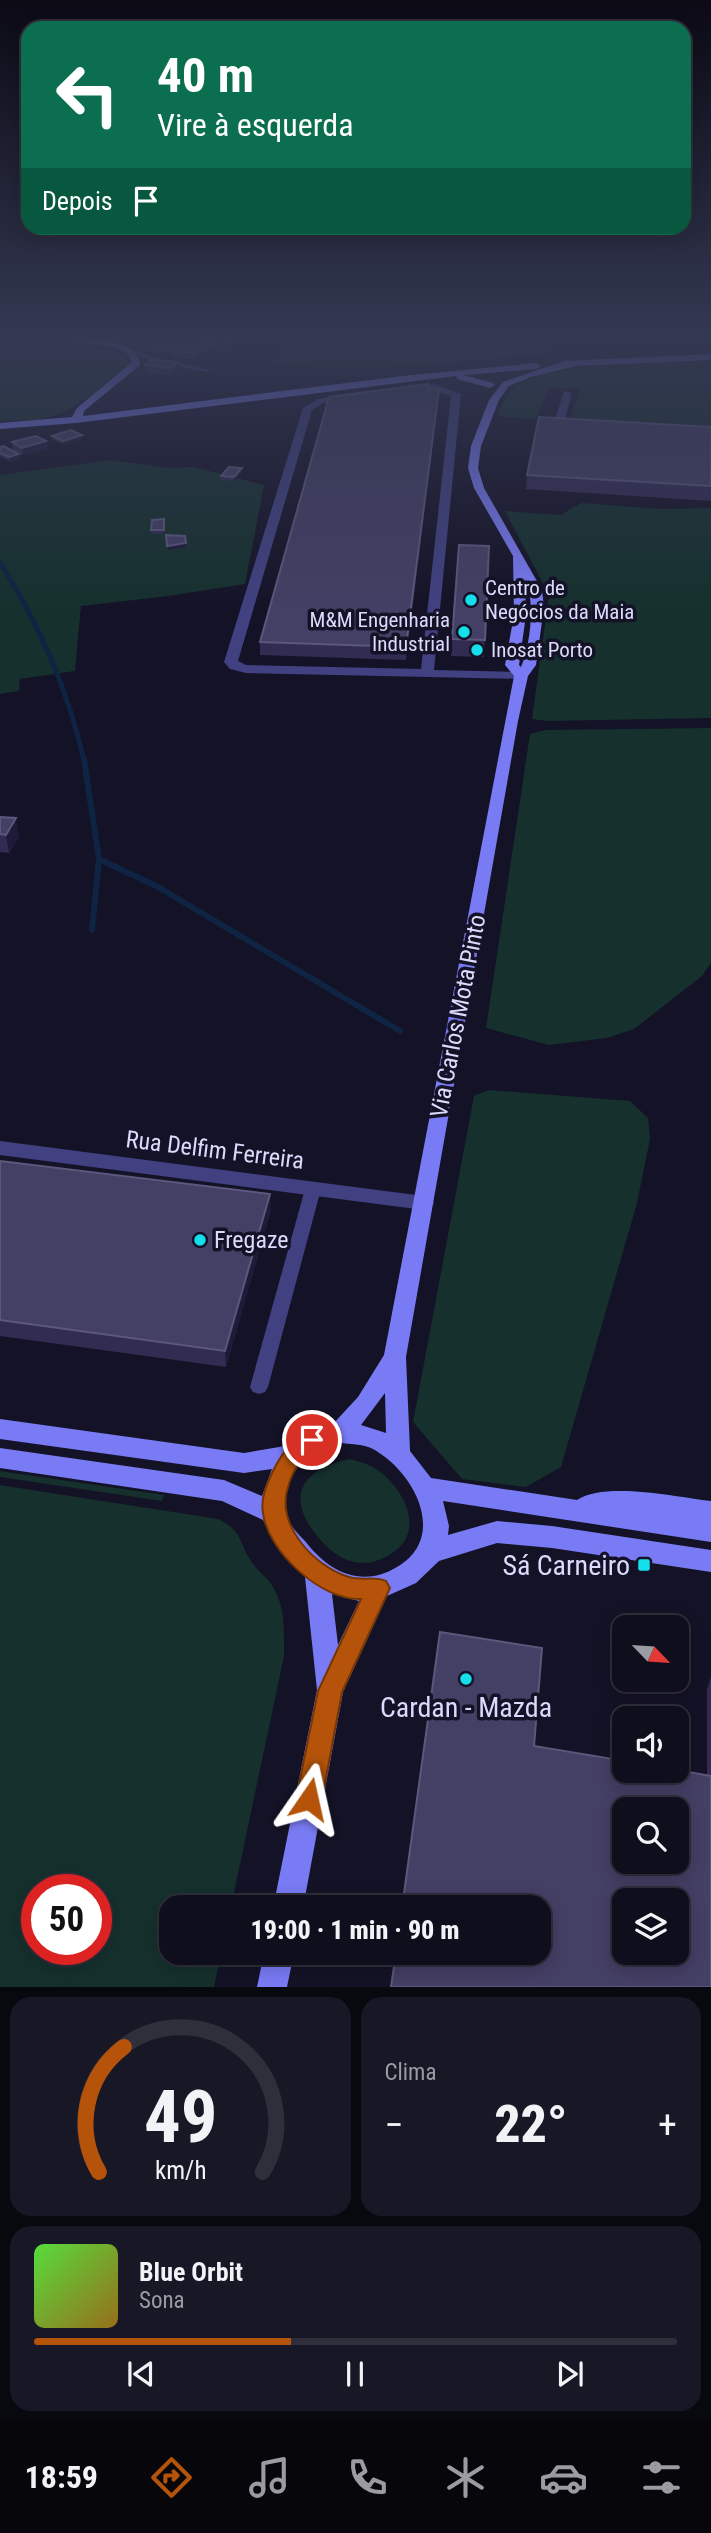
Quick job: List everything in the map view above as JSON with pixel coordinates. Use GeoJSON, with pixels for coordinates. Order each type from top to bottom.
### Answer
{"type":"FeatureCollection","features":[{"type":"Feature","properties":{"kind":"main road","name":"Via Carlos Mota Pinto"},"geometry":{"type":"LineString","coordinates":[[398,1454],[395,1357],[521,676],[512,665],[520,615],[518,558],[506,531],[479,488],[473,468],[484,427]]}},
{"type":"Feature","properties":{"kind":"main road","name":"Via Carlos Mota Pinto"},"geometry":{"type":"LineString","coordinates":[[340,1433],[366,1404],[395,1357]]}},
{"type":"Feature","properties":{"kind":"main road"},"geometry":{"type":"LineString","coordinates":[[0,1429],[244,1463],[293,1455]]}},
{"type":"Feature","properties":{"kind":"main road"},"geometry":{"type":"LineString","coordinates":[[340,1433],[368,1436],[398,1454],[427,1488],[438,1516],[438,1527],[430,1552],[410,1573],[378,1588],[350,1589],[317,1574],[288,1540],[274,1513],[276,1488],[293,1455],[312,1440],[340,1433]]}},
{"type":"Feature","properties":{"kind":"main road"},"geometry":{"type":"LineString","coordinates":[[0,1458],[224,1491],[274,1513]]}},
{"type":"Feature","properties":{"kind":"main road"},"geometry":{"type":"LineString","coordinates":[[427,1488],[711,1531]]}},
{"type":"Feature","properties":{"kind":"main road"},"geometry":{"type":"LineString","coordinates":[[555,1509],[631,1502],[711,1512]]}},
{"type":"Feature","properties":{"kind":"main road"},"geometry":{"type":"LineString","coordinates":[[430,1552],[497,1532],[552,1537],[711,1560]]}},
{"type":"Feature","properties":{"kind":"main road"},"geometry":{"type":"LineString","coordinates":[[317,1574],[330,1691]]}},
{"type":"Feature","properties":{"kind":"main road"},"geometry":{"type":"LineString","coordinates":[[291,1895],[330,1691],[378,1588]]}},
{"type":"Feature","properties":{"kind":"main road"},"geometry":{"type":"LineString","coordinates":[[272,1987],[277,1965]]}},
{"type":"Feature","properties":{"kind":"street"},"geometry":{"type":"LineString","coordinates":[[301,427],[231,662],[246,669],[521,676]]}},
{"type":"Feature","properties":{"kind":"street"},"geometry":{"type":"LineString","coordinates":[[427,672],[453,427]]}},
{"type":"Feature","properties":{"kind":"street"},"geometry":{"type":"LineString","coordinates":[[578,427],[586,427]]}},
{"type":"Feature","properties":{"kind":"street","name":"Rua Delfim Ferreira"},"geometry":{"type":"LineString","coordinates":[[0,1149],[424,1203]]}},
{"type":"Feature","properties":{"kind":"lane"},"geometry":{"type":"LineString","coordinates":[[259,1387],[313,1188]]}},
{"type":"Feature","properties":{"kind":"green space"},"geometry":{"type":"Polygon","coordinates":[[[110,460],[168,468],[194,467],[264,485],[245,584],[81,606],[75,671],[20,679],[19,691],[0,694],[0,475],[110,460]]]}},
{"type":"Feature","properties":{"kind":"green space"},"geometry":{"type":"Polygon","coordinates":[[[581,503],[661,509],[711,508],[711,718],[532,719],[549,595],[505,511],[561,515],[581,503]]]}},
{"type":"Feature","properties":{"kind":"green space"},"geometry":{"type":"Polygon","coordinates":[[[711,728],[711,963],[702,976],[634,1029],[607,1038],[549,1045],[486,1028],[530,734],[546,730],[711,728]]]}},
{"type":"Feature","properties":{"kind":"green space"},"geometry":{"type":"Polygon","coordinates":[[[488,1090],[630,1101],[648,1118],[650,1139],[637,1203],[561,1467],[526,1487],[462,1479],[413,1422],[474,1096],[488,1090]]]}},
{"type":"Feature","properties":{"kind":"green space"},"geometry":{"type":"Polygon","coordinates":[[[350,1459],[372,1467],[388,1479],[397,1489],[408,1511],[408,1534],[402,1545],[391,1554],[368,1563],[348,1560],[330,1549],[314,1532],[301,1505],[301,1494],[312,1476],[335,1463],[350,1459]]]}},
{"type":"Feature","properties":{"kind":"green space"},"geometry":{"type":"Polygon","coordinates":[[[0,1471],[164,1495],[162,1501],[0,1477],[0,1471]]]}},
{"type":"Feature","properties":{"kind":"green space"},"geometry":{"type":"Polygon","coordinates":[[[0,1485],[218,1519],[236,1532],[251,1561],[269,1581],[279,1598],[283,1617],[284,1656],[234,1895],[159,1895],[159,1965],[219,1965],[214,1987],[0,1987],[0,1485]]]}},
{"type":"Feature","properties":{"kind":"building"},"geometry":{"type":"Polygon","coordinates":[[[321,427],[434,427],[406,647],[260,642],[321,427]]]}},
{"type":"Feature","properties":{"kind":"building"},"geometry":{"type":"Polygon","coordinates":[[[537,427],[711,427],[711,486],[527,475],[537,427]]]}},
{"type":"Feature","properties":{"kind":"building"},"geometry":{"type":"Polygon","coordinates":[[[71,430],[82,435],[63,441],[52,436],[71,430]]]}},
{"type":"Feature","properties":{"kind":"building"},"geometry":{"type":"Polygon","coordinates":[[[36,436],[46,441],[22,448],[12,442],[36,436]]]}},
{"type":"Feature","properties":{"kind":"building"},"geometry":{"type":"Polygon","coordinates":[[[0,447],[19,454],[9,457],[0,453],[0,447]]]}},
{"type":"Feature","properties":{"kind":"building"},"geometry":{"type":"Polygon","coordinates":[[[229,467],[242,468],[234,477],[221,476],[229,467]]]}},
{"type":"Feature","properties":{"kind":"building"},"geometry":{"type":"Polygon","coordinates":[[[164,519],[164,530],[151,530],[152,520],[164,519]]]}},
{"type":"Feature","properties":{"kind":"building"},"geometry":{"type":"Polygon","coordinates":[[[166,535],[185,536],[186,543],[167,546],[166,535]]]}},
{"type":"Feature","properties":{"kind":"building","name":"Centro de Negócios da Maia"},"geometry":{"type":"Polygon","coordinates":[[[459,545],[489,546],[485,640],[452,639],[459,545]]]}},
{"type":"Feature","properties":{"kind":"building"},"geometry":{"type":"Polygon","coordinates":[[[0,817],[16,818],[6,835],[0,834],[0,817]]]}},
{"type":"Feature","properties":{"kind":"building"},"geometry":{"type":"Polygon","coordinates":[[[0,1161],[270,1194],[225,1351],[0,1320],[0,1161]]]}},
{"type":"Feature","properties":{"kind":"building"},"geometry":{"type":"Polygon","coordinates":[[[440,1632],[542,1648],[534,1746],[612,1759],[612,1783],[689,1783],[689,1772],[711,1776],[711,1987],[391,1987],[394,1965],[551,1965],[551,1895],[404,1895],[440,1632]]]}},
{"type":"Feature","properties":{"kind":"waterway"},"geometry":{"type":"LineString","coordinates":[[0,562],[51,658],[70,708],[84,761]]}},
{"type":"Feature","properties":{"kind":"waterway"},"geometry":{"type":"LineString","coordinates":[[84,759],[99,859]]}},
{"type":"Feature","properties":{"kind":"waterway"},"geometry":{"type":"LineString","coordinates":[[92,930],[99,859]]}},
{"type":"Feature","properties":{"kind":"waterway"},"geometry":{"type":"LineString","coordinates":[[99,859],[158,887],[400,1031]]}},
{"type":"Feature","properties":{"kind":"place","name":"Centro de Negócios da Maia"},"geometry":{"type":"Point","coordinates":[471,600]}},
{"type":"Feature","properties":{"kind":"place","name":"M&M Engenharia Industrial"},"geometry":{"type":"Point","coordinates":[464,632]}},
{"type":"Feature","properties":{"kind":"place","name":"Inosat Porto"},"geometry":{"type":"Point","coordinates":[477,650]}},
{"type":"Feature","properties":{"kind":"place","name":"Fregaze"},"geometry":{"type":"Point","coordinates":[200,1240]}},
{"type":"Feature","properties":{"kind":"place","name":"Sá Carneiro"},"geometry":{"type":"Point","coordinates":[644,1565]}},
{"type":"Feature","properties":{"kind":"place","name":"Cardan - Mazda"},"geometry":{"type":"Point","coordinates":[466,1679]}},
{"type":"Feature","properties":{"kind":"route"},"geometry":{"type":"LineString","coordinates":[[309,1799],[330,1691],[378,1588],[350,1589],[317,1574],[281,1530],[274,1513],[276,1488],[293,1455],[312,1440]]}}]}
